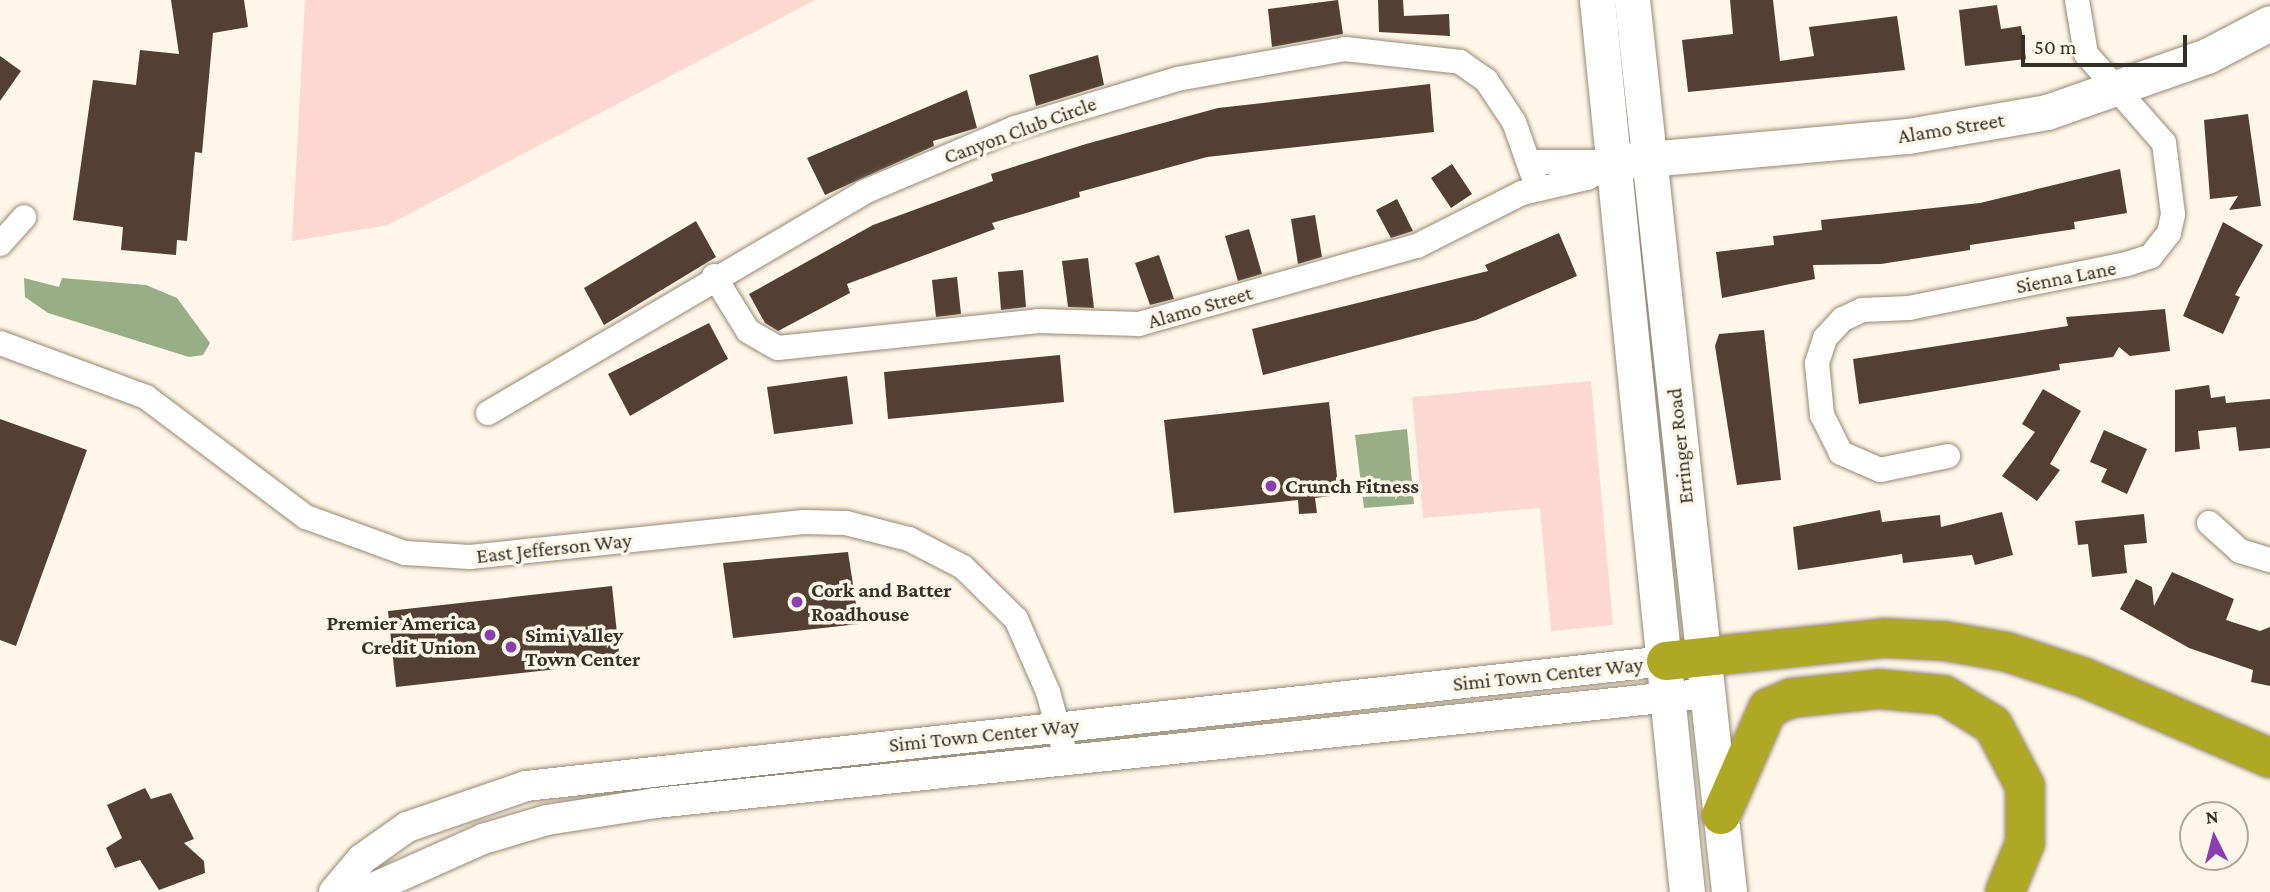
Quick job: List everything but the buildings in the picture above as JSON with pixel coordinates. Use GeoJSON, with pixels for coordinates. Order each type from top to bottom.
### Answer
{"type":"FeatureCollection","features":[{"type":"Feature","properties":{"kind":"highway"},"geometry":{"type":"LineString","coordinates":[[1668,679],[1707,675],[1884,638],[1996,650],[2085,678],[2270,758]]}},
{"type":"Feature","properties":{"kind":"highway"},"geometry":{"type":"LineString","coordinates":[[1721,815],[1768,708],[1791,698],[1879,689],[1944,695],[1993,725],[2025,786],[2025,843],[2004,892]]}},
{"type":"Feature","properties":{"kind":"main road","name":"Erringer Road"},"geometry":{"type":"LineString","coordinates":[[1597,0],[1631,160],[1707,675],[1729,892]]}},
{"type":"Feature","properties":{"kind":"main road","name":"Erringer Road"},"geometry":{"type":"LineString","coordinates":[[1632,0],[1631,160],[1668,679],[1687,892]]}},
{"type":"Feature","properties":{"kind":"main road","name":"Alamo Street"},"geometry":{"type":"LineString","coordinates":[[1631,160],[1908,136],[2047,113],[2207,57],[2270,23]]}},
{"type":"Feature","properties":{"kind":"street","name":"Sienna Lane"},"geometry":{"type":"LineString","coordinates":[[1948,456],[1880,470],[1841,453],[1822,415],[1817,363],[1825,338],[1862,310],[1909,308],[2127,264],[2162,246],[2174,214],[2167,154],[2158,132],[2086,54],[2077,0]]}},
{"type":"Feature","properties":{"kind":"street","name":"Canyon Club Circle"},"geometry":{"type":"LineString","coordinates":[[488,413],[715,276],[864,192],[1015,128],[1177,79],[1345,49],[1460,62],[1486,80],[1533,162],[1537,187]]}},
{"type":"Feature","properties":{"kind":"street","name":"Alamo Street"},"geometry":{"type":"LineString","coordinates":[[1533,162],[1631,160]]}},
{"type":"Feature","properties":{"kind":"street","name":"Alamo Street"},"geometry":{"type":"LineString","coordinates":[[715,276],[748,331],[778,348],[1039,321],[1139,324],[1418,246],[1537,187],[1587,178],[1631,160]]}},
{"type":"Feature","properties":{"kind":"street"},"geometry":{"type":"LineString","coordinates":[[0,244],[24,217]]}},
{"type":"Feature","properties":{"kind":"street","name":"East Jefferson Way"},"geometry":{"type":"LineString","coordinates":[[0,343],[146,397],[306,517],[405,553],[470,557],[803,523],[846,523],[909,540],[963,568],[1016,619],[1060,728],[1066,757]]}},
{"type":"Feature","properties":{"kind":"street"},"geometry":{"type":"LineString","coordinates":[[2209,523],[2240,551],[2270,561]]}},
{"type":"Feature","properties":{"kind":"street","name":"Simi Town Center Way"},"geometry":{"type":"LineString","coordinates":[[334,892],[362,859],[407,827],[450,807],[526,786],[659,769],[1060,728],[1668,679]]}},
{"type":"Feature","properties":{"kind":"street","name":"Simi Town Center Way"},"geometry":{"type":"LineString","coordinates":[[364,892],[495,835],[547,820],[665,802],[1066,757],[1668,679]]}},
{"type":"Feature","properties":{"kind":"street"},"geometry":{"type":"LineString","coordinates":[[659,769],[665,802]]}},
{"type":"Feature","properties":{"kind":"shaded area"},"geometry":{"type":"Polygon","coordinates":[[[305,0],[815,0],[388,225],[292,241],[305,0]]]}},
{"type":"Feature","properties":{"kind":"shaded area"},"geometry":{"type":"Polygon","coordinates":[[[24,278],[59,287],[62,278],[146,285],[177,298],[210,343],[203,355],[189,357],[48,313],[25,297],[24,278]]]}},
{"type":"Feature","properties":{"kind":"shaded area"},"geometry":{"type":"Polygon","coordinates":[[[1591,381],[1613,625],[1551,631],[1540,508],[1423,518],[1412,397],[1591,381]]]}},
{"type":"Feature","properties":{"kind":"shaded area"},"geometry":{"type":"Polygon","coordinates":[[[1407,429],[1414,504],[1364,508],[1355,435],[1407,429]]]}},
{"type":"Feature","properties":{"kind":"place","name":"Crunch Fitness"},"geometry":{"type":"Point","coordinates":[1271,486]}},
{"type":"Feature","properties":{"kind":"place","name":"Cork and Batter Roadhouse"},"geometry":{"type":"Point","coordinates":[797,602]}},
{"type":"Feature","properties":{"kind":"place","name":"Premier America Credit Union"},"geometry":{"type":"Point","coordinates":[490,635]}},
{"type":"Feature","properties":{"kind":"place","name":"Simi Valley Town Center"},"geometry":{"type":"Point","coordinates":[511,647]}}]}
